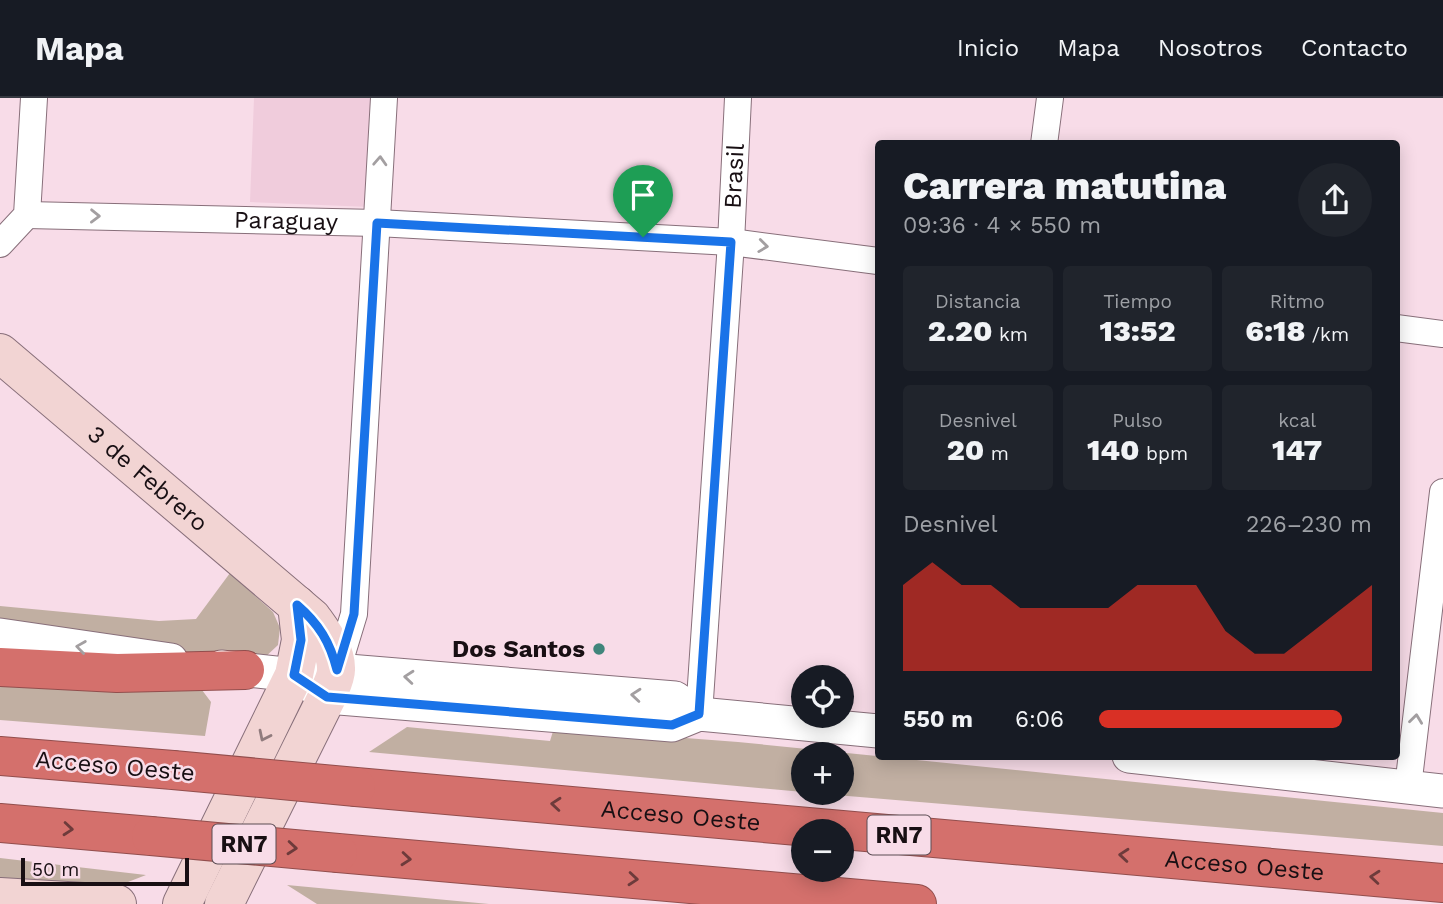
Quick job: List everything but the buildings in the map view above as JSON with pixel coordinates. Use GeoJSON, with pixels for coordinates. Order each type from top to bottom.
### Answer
{"type":"FeatureCollection","features":[{"type":"Feature","properties":{"kind":"highway"},"geometry":{"type":"LineString","coordinates":[[0,667],[117,674],[245,670]]}},
{"type":"Feature","properties":{"kind":"highway","name":"Acceso Oeste"},"geometry":{"type":"LineString","coordinates":[[0,756],[1443,883]]}},
{"type":"Feature","properties":{"kind":"highway","name":"RN7"},"geometry":{"type":"LineString","coordinates":[[0,823],[917,904]]}},
{"type":"Feature","properties":{"kind":"main road","name":"3 de Febrero"},"geometry":{"type":"LineString","coordinates":[[5,367],[312,618],[324,633],[332,651],[332,684]]}},
{"type":"Feature","properties":{"kind":"main road"},"geometry":{"type":"LineString","coordinates":[[182,904],[294,675],[301,640],[297,605]]}},
{"type":"Feature","properties":{"kind":"main road"},"geometry":{"type":"LineString","coordinates":[[224,904],[332,684]]}},
{"type":"Feature","properties":{"kind":"main road"},"geometry":{"type":"LineString","coordinates":[[0,897],[117,904]]}},
{"type":"Feature","properties":{"kind":"street"},"geometry":{"type":"LineString","coordinates":[[0,244],[27,215],[34,98]]}},
{"type":"Feature","properties":{"kind":"street"},"geometry":{"type":"LineString","coordinates":[[332,684],[354,614],[384,98]]}},
{"type":"Feature","properties":{"kind":"street","name":"Brasil"},"geometry":{"type":"LineString","coordinates":[[699,714],[731,242],[738,98]]}},
{"type":"Feature","properties":{"kind":"street"},"geometry":{"type":"LineString","coordinates":[[1045,140],[1050,98]]}},
{"type":"Feature","properties":{"kind":"street","name":"Paraguay"},"geometry":{"type":"LineString","coordinates":[[27,215],[377,223],[731,242],[875,261]]}},
{"type":"Feature","properties":{"kind":"street"},"geometry":{"type":"LineString","coordinates":[[1400,329],[1443,334]]}},
{"type":"Feature","properties":{"kind":"street"},"geometry":{"type":"LineString","coordinates":[[1408,787],[1443,492]]}},
{"type":"Feature","properties":{"kind":"street"},"geometry":{"type":"LineString","coordinates":[[0,635],[294,675],[332,684],[675,698],[699,714],[875,731]]}},
{"type":"Feature","properties":{"kind":"street"},"geometry":{"type":"LineString","coordinates":[[1165,760],[1443,791]]}},
{"type":"Feature","properties":{"kind":"shaded area"},"geometry":{"type":"Polygon","coordinates":[[[254,98],[375,98],[370,207],[250,202],[254,98]]]}},
{"type":"Feature","properties":{"kind":"shaded area"},"geometry":{"type":"Polygon","coordinates":[[[230,573],[273,612],[280,628],[278,645],[261,661],[0,625],[0,606],[159,621],[196,619],[230,573]]]}},
{"type":"Feature","properties":{"kind":"shaded area"},"geometry":{"type":"Polygon","coordinates":[[[0,676],[202,690],[211,702],[205,736],[0,720],[0,676]]]}},
{"type":"Feature","properties":{"kind":"shaded area"},"geometry":{"type":"Polygon","coordinates":[[[407,727],[550,741],[554,728],[738,742],[791,747],[791,791],[369,752],[407,727]]]}},
{"type":"Feature","properties":{"kind":"shaded area"},"geometry":{"type":"Polygon","coordinates":[[[854,754],[875,756],[875,760],[917,760],[1443,813],[1443,846],[854,797],[854,754]]]}},
{"type":"Feature","properties":{"kind":"shaded area"},"geometry":{"type":"Polygon","coordinates":[[[0,858],[146,875],[105,891],[0,886],[0,858]]]}},
{"type":"Feature","properties":{"kind":"shaded area"},"geometry":{"type":"Polygon","coordinates":[[[287,885],[489,904],[317,904],[287,885]]]}},
{"type":"Feature","properties":{"kind":"place","name":"Dos Santos"},"geometry":{"type":"Point","coordinates":[599,649]}},
{"type":"Feature","properties":{"kind":"route"},"geometry":{"type":"LineString","coordinates":[[377,223],[643,237],[731,242],[699,714],[672,725],[327,697],[294,675],[301,640],[297,605],[324,633],[337,670],[352,626],[377,223]]}}]}
